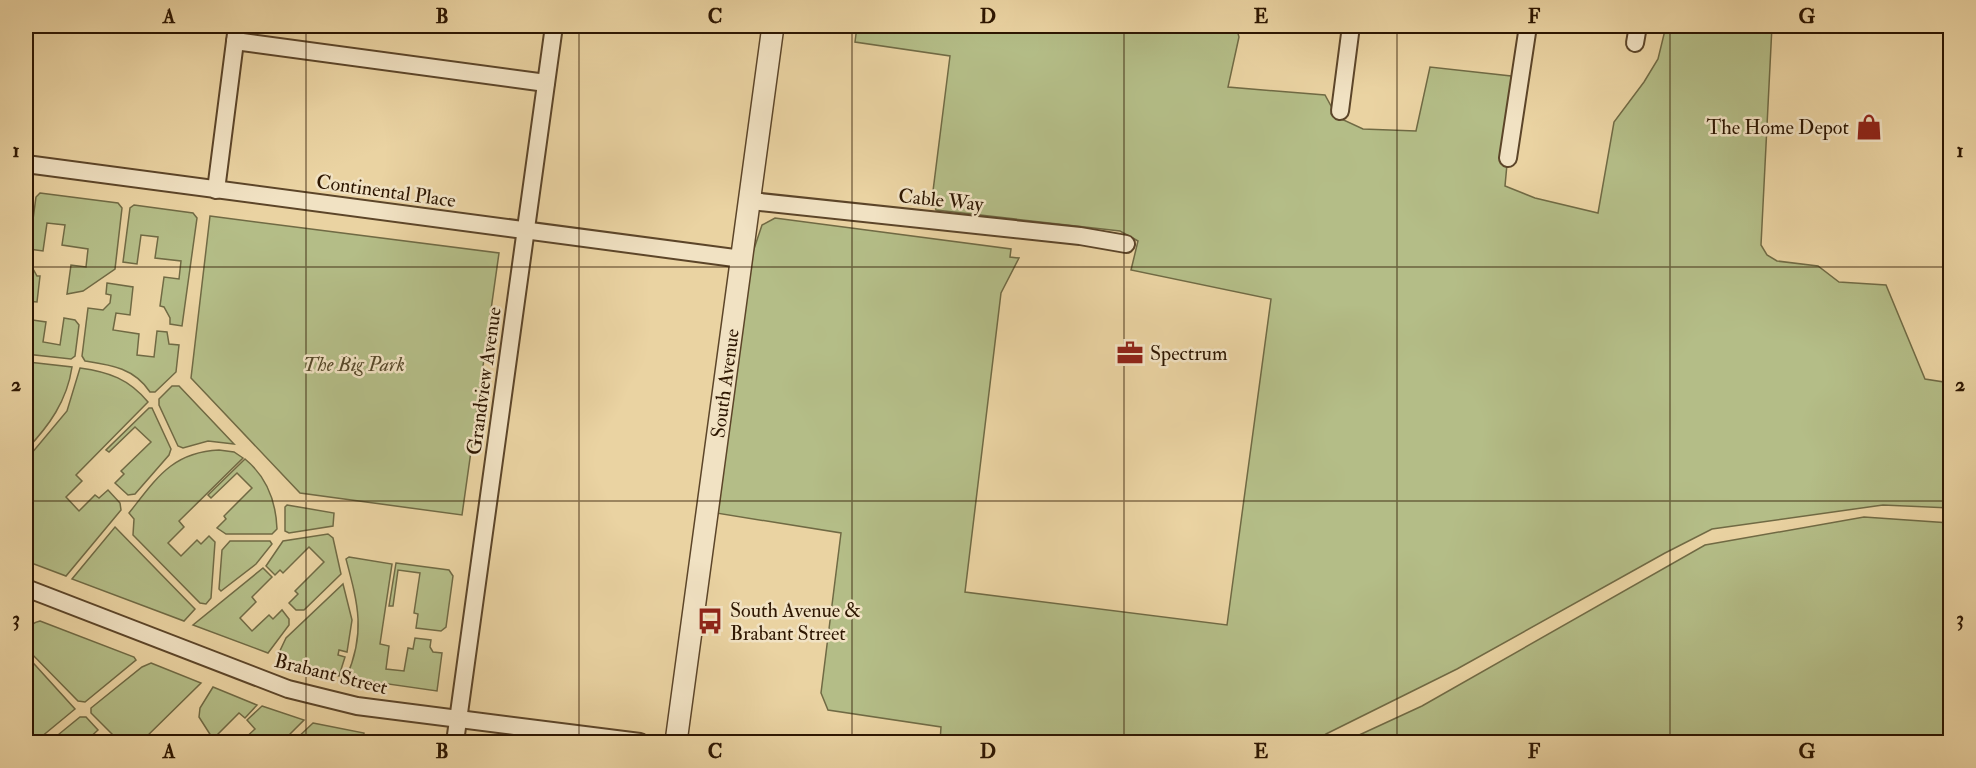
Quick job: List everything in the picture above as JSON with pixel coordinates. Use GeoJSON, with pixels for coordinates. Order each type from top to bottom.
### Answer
{"type":"FeatureCollection","features":[{"type":"Feature","properties":{"kind":"street","name":"Grandview Avenue"},"geometry":{"type":"LineString","coordinates":[[455,742],[554,26]]}},
{"type":"Feature","properties":{"kind":"street","name":"South Avenue"},"geometry":{"type":"LineString","coordinates":[[676,742],[773,26]]}},
{"type":"Feature","properties":{"kind":"street"},"geometry":{"type":"LineString","coordinates":[[1340,111],[1350,26]]}},
{"type":"Feature","properties":{"kind":"street"},"geometry":{"type":"LineString","coordinates":[[1508,158],[1528,26]]}},
{"type":"Feature","properties":{"kind":"street"},"geometry":{"type":"LineString","coordinates":[[1635,43],[1638,26]]}},
{"type":"Feature","properties":{"kind":"street"},"geometry":{"type":"LineString","coordinates":[[216,190],[236,33],[546,82]]}},
{"type":"Feature","properties":{"kind":"street","name":"Continental Place"},"geometry":{"type":"LineString","coordinates":[[26,164],[742,259]]}},
{"type":"Feature","properties":{"kind":"street","name":"Cable Way"},"geometry":{"type":"LineString","coordinates":[[751,201],[1080,236],[1126,244]]}},
{"type":"Feature","properties":{"kind":"street","name":"Brabant Street"},"geometry":{"type":"LineString","coordinates":[[26,588],[288,688],[357,706],[640,742]]}},
{"type":"Feature","properties":{"kind":"green space"},"geometry":{"type":"Polygon","coordinates":[[[857,26],[1236,26],[1239,37],[1228,87],[1325,95],[1337,117],[1363,129],[1416,131],[1430,67],[1511,76],[1514,88],[1505,186],[1535,198],[1598,213],[1614,122],[1658,59],[1666,26],[1772,26],[1761,245],[1767,255],[1777,261],[1818,266],[1839,282],[1886,285],[1925,379],[1950,383],[1950,508],[1883,505],[1712,529],[1457,669],[1326,734],[1316,742],[940,742],[941,727],[828,710],[821,693],[841,533],[716,513],[750,261],[762,225],[775,218],[1011,249],[1010,257],[1019,258],[1001,293],[965,592],[1227,625],[1271,299],[1131,270],[1138,241],[1120,231],[936,210],[932,199],[950,56],[855,42],[857,26]]]}},
{"type":"Feature","properties":{"kind":"green space"},"geometry":{"type":"Polygon","coordinates":[[[40,193],[118,203],[122,208],[115,269],[83,291],[67,294],[71,265],[86,267],[88,249],[62,245],[65,225],[47,223],[43,251],[29,249],[36,197],[40,193]]]}},
{"type":"Feature","properties":{"kind":"green space"},"geometry":{"type":"Polygon","coordinates":[[[134,205],[193,213],[197,218],[182,326],[170,324],[170,318],[164,307],[160,306],[164,277],[179,279],[181,261],[155,258],[158,237],[141,235],[137,264],[123,262],[130,208],[134,205]]]}},
{"type":"Feature","properties":{"kind":"green space","name":"The Big Park"},"geometry":{"type":"Polygon","coordinates":[[[210,216],[499,253],[462,515],[300,493],[191,378],[210,216]]]}},
{"type":"Feature","properties":{"kind":"green space"},"geometry":{"type":"Polygon","coordinates":[[[27,258],[37,276],[40,276],[37,302],[26,301],[27,258]]]}},
{"type":"Feature","properties":{"kind":"green space"},"geometry":{"type":"Polygon","coordinates":[[[107,283],[133,287],[130,315],[116,313],[113,330],[139,334],[137,355],[154,357],[157,331],[167,332],[169,344],[179,345],[176,372],[155,392],[150,392],[137,378],[121,369],[85,361],[82,356],[88,308],[103,310],[110,303],[111,295],[106,294],[107,283]]]}},
{"type":"Feature","properties":{"kind":"green space"},"geometry":{"type":"Polygon","coordinates":[[[64,318],[75,320],[79,325],[75,356],[71,359],[26,354],[26,319],[46,322],[43,342],[60,345],[64,318]]]}},
{"type":"Feature","properties":{"kind":"green space"},"geometry":{"type":"Polygon","coordinates":[[[28,362],[72,367],[66,391],[56,412],[26,450],[26,365],[28,362]]]}},
{"type":"Feature","properties":{"kind":"green space"},"geometry":{"type":"Polygon","coordinates":[[[80,368],[100,372],[126,382],[148,402],[76,475],[82,481],[66,497],[79,511],[95,495],[99,498],[108,490],[120,503],[121,510],[66,576],[26,561],[26,460],[67,411],[80,368]]]}},
{"type":"Feature","properties":{"kind":"green space"},"geometry":{"type":"Polygon","coordinates":[[[172,386],[179,386],[234,444],[208,441],[183,448],[178,446],[159,405],[159,399],[172,386]]]}},
{"type":"Feature","properties":{"kind":"green space"},"geometry":{"type":"Polygon","coordinates":[[[149,408],[152,408],[171,449],[169,455],[135,494],[128,495],[115,483],[124,474],[121,471],[151,442],[135,427],[109,452],[106,450],[149,408]]]}},
{"type":"Feature","properties":{"kind":"green space"},"geometry":{"type":"Polygon","coordinates":[[[219,450],[234,452],[243,458],[179,521],[184,527],[168,543],[181,556],[197,540],[201,544],[209,536],[215,542],[211,598],[206,604],[200,603],[133,535],[134,519],[129,513],[157,479],[177,462],[203,452],[219,450]]]}},
{"type":"Feature","properties":{"kind":"green space"},"geometry":{"type":"Polygon","coordinates":[[[245,459],[253,466],[269,490],[275,509],[277,529],[272,534],[226,534],[217,528],[226,519],[224,516],[252,488],[237,473],[211,498],[208,495],[245,459]]]}},
{"type":"Feature","properties":{"kind":"green space"},"geometry":{"type":"Polygon","coordinates":[[[287,505],[334,513],[333,526],[289,533],[285,531],[285,507],[287,505]]]}},
{"type":"Feature","properties":{"kind":"green space"},"geometry":{"type":"Polygon","coordinates":[[[1864,517],[1950,523],[1950,742],[1344,742],[1422,706],[1705,545],[1864,517]]]}},
{"type":"Feature","properties":{"kind":"green space"},"geometry":{"type":"Polygon","coordinates":[[[115,527],[195,609],[184,621],[72,579],[115,527]]]}},
{"type":"Feature","properties":{"kind":"green space"},"geometry":{"type":"Polygon","coordinates":[[[328,534],[333,538],[341,574],[304,610],[296,610],[289,603],[298,594],[295,591],[324,562],[309,547],[283,573],[280,570],[275,575],[266,566],[283,541],[328,534]]]}},
{"type":"Feature","properties":{"kind":"green space"},"geometry":{"type":"Polygon","coordinates":[[[230,541],[270,541],[272,544],[256,564],[221,591],[219,589],[222,550],[230,541]]]}},
{"type":"Feature","properties":{"kind":"green space"},"geometry":{"type":"Polygon","coordinates":[[[349,557],[392,564],[380,644],[389,646],[386,669],[404,671],[408,648],[413,649],[415,638],[431,640],[430,647],[433,652],[442,653],[437,691],[346,678],[356,647],[358,632],[357,605],[346,559],[349,557]]]}},
{"type":"Feature","properties":{"kind":"green space"},"geometry":{"type":"Polygon","coordinates":[[[396,563],[449,570],[453,576],[446,627],[441,631],[416,628],[418,614],[414,613],[420,573],[398,570],[393,606],[389,606],[396,563]]]}},
{"type":"Feature","properties":{"kind":"green space"},"geometry":{"type":"Polygon","coordinates":[[[263,568],[272,577],[252,597],[256,602],[240,618],[252,631],[269,615],[273,619],[282,610],[289,619],[289,625],[268,653],[193,625],[263,568]]]}},
{"type":"Feature","properties":{"kind":"green space"},"geometry":{"type":"Polygon","coordinates":[[[343,584],[352,620],[347,652],[339,650],[338,655],[345,657],[339,676],[277,657],[286,638],[343,584]]]}},
{"type":"Feature","properties":{"kind":"green space"},"geometry":{"type":"Polygon","coordinates":[[[40,621],[134,657],[136,660],[85,702],[78,701],[26,648],[27,631],[40,621]]]}},
{"type":"Feature","properties":{"kind":"green space"},"geometry":{"type":"Polygon","coordinates":[[[26,655],[75,709],[35,742],[26,742],[26,655]]]}},
{"type":"Feature","properties":{"kind":"green space"},"geometry":{"type":"Polygon","coordinates":[[[151,663],[201,683],[141,742],[120,742],[91,713],[91,708],[142,667],[151,663]]]}},
{"type":"Feature","properties":{"kind":"green space"},"geometry":{"type":"Polygon","coordinates":[[[213,687],[257,705],[245,718],[239,713],[213,739],[199,717],[200,708],[213,687]]]}},
{"type":"Feature","properties":{"kind":"green space"},"geometry":{"type":"Polygon","coordinates":[[[262,706],[304,720],[282,742],[241,742],[255,729],[247,720],[262,706]]]}},
{"type":"Feature","properties":{"kind":"green space"},"geometry":{"type":"Polygon","coordinates":[[[80,717],[86,717],[98,730],[85,742],[53,742],[53,739],[80,717]]]}},
{"type":"Feature","properties":{"kind":"green space"},"geometry":{"type":"Polygon","coordinates":[[[313,723],[364,733],[363,741],[370,742],[293,742],[313,723]]]}},
{"type":"Feature","properties":{"kind":"place","name":"The Home Depot"},"geometry":{"type":"Point","coordinates":[1869,127]}},
{"type":"Feature","properties":{"kind":"place","name":"Spectrum"},"geometry":{"type":"Point","coordinates":[1130,353]}},
{"type":"Feature","properties":{"kind":"place","name":"South Avenue & Brabant Street"},"geometry":{"type":"Point","coordinates":[710,621]}}]}
